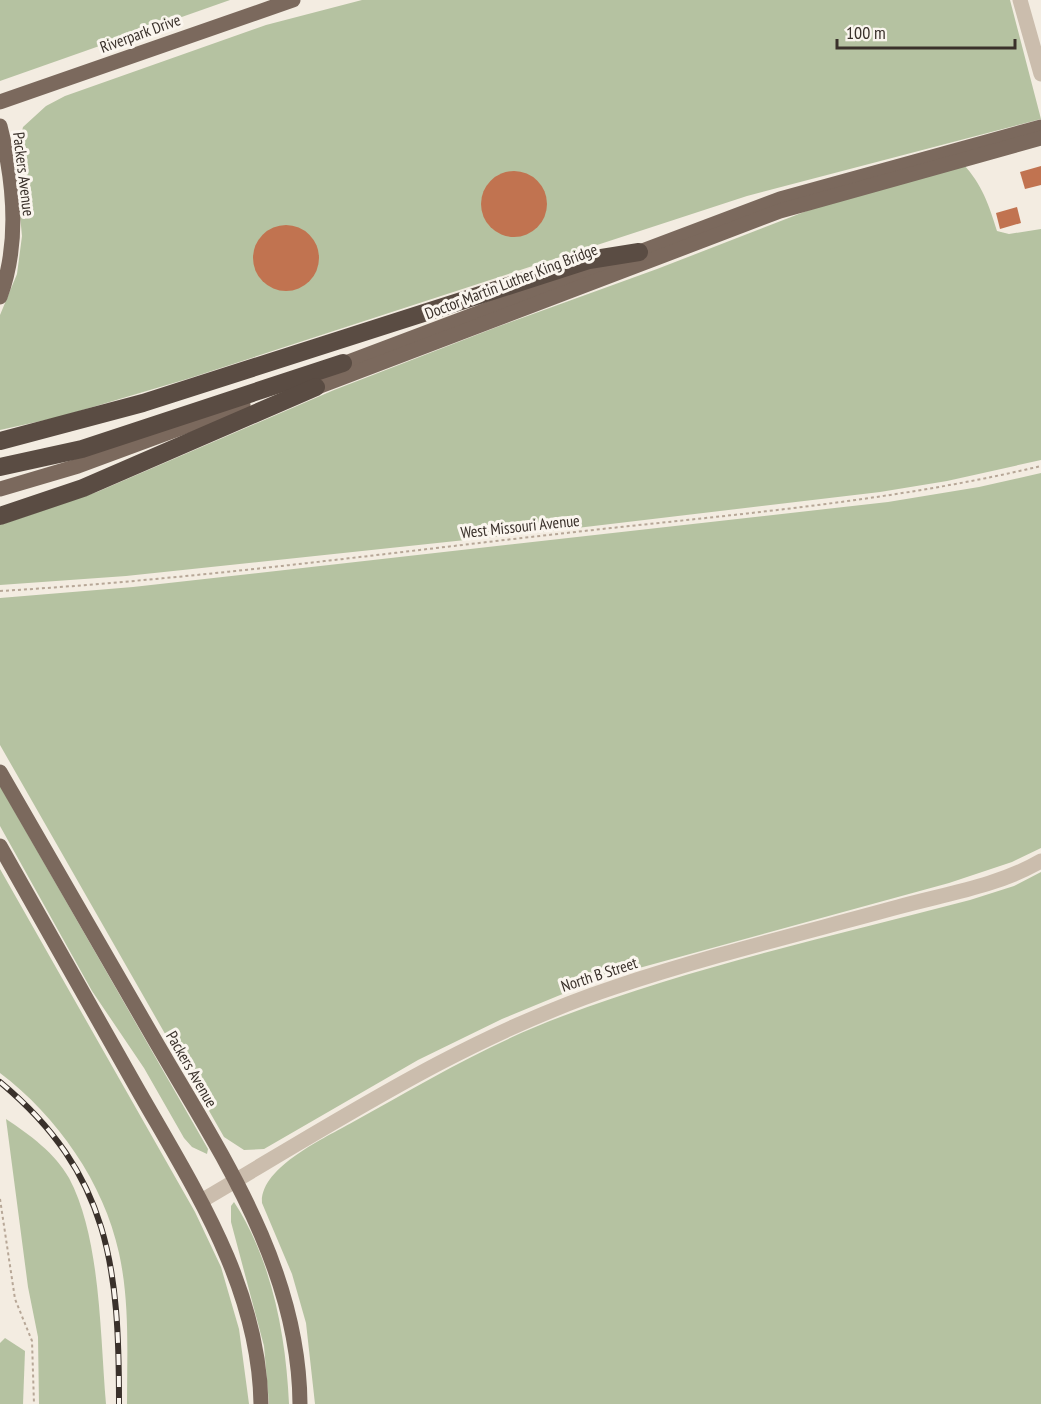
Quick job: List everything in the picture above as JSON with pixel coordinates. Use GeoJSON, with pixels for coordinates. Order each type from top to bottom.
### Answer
{"type":"FeatureCollection","features":[{"type":"Feature","properties":{"kind":"highway"},"geometry":{"type":"LineString","coordinates":[[0,441],[143,403],[589,260],[639,252]]}},
{"type":"Feature","properties":{"kind":"highway"},"geometry":{"type":"LineString","coordinates":[[0,467],[92,446],[343,363]]}},
{"type":"Feature","properties":{"kind":"highway"},"geometry":{"type":"LineString","coordinates":[[0,516],[83,488],[316,387]]}},
{"type":"Feature","properties":{"kind":"main road","name":"Riverpark Drive"},"geometry":{"type":"LineString","coordinates":[[0,102],[293,0]]}},
{"type":"Feature","properties":{"kind":"main road","name":"Packers Avenue"},"geometry":{"type":"LineString","coordinates":[[0,126],[6,158],[13,231],[10,268],[0,297]]}},
{"type":"Feature","properties":{"kind":"main road","name":"Doctor Martin Luther King Bridge"},"geometry":{"type":"LineString","coordinates":[[0,499],[102,468],[846,185],[1041,127]]}},
{"type":"Feature","properties":{"kind":"main road","name":"Doctor Martin Luther King Bridge"},"geometry":{"type":"LineString","coordinates":[[0,489],[46,477],[129,448],[343,363],[744,211],[1041,138]]}},
{"type":"Feature","properties":{"kind":"main road","name":"Packers Avenue"},"geometry":{"type":"LineString","coordinates":[[0,772],[236,1180],[270,1251],[293,1332],[300,1404]]}},
{"type":"Feature","properties":{"kind":"main road"},"geometry":{"type":"LineString","coordinates":[[0,846],[201,1201],[232,1263],[254,1335],[261,1404]]}},
{"type":"Feature","properties":{"kind":"street"},"geometry":{"type":"LineString","coordinates":[[1020,0],[1041,74]]}},
{"type":"Feature","properties":{"kind":"street","name":"North B Street"},"geometry":{"type":"LineString","coordinates":[[201,1201],[419,1072],[519,1023],[563,1005],[660,973],[982,885],[1041,861]]}},
{"type":"Feature","properties":{"kind":"path","name":"West Missouri Avenue"},"geometry":{"type":"LineString","coordinates":[[0,591],[264,567],[846,501],[964,485],[1041,466]]}},
{"type":"Feature","properties":{"kind":"path"},"geometry":{"type":"LineString","coordinates":[[0,1199],[15,1299],[32,1341],[34,1404]]}},
{"type":"Feature","properties":{"kind":"green space"},"geometry":{"type":"Polygon","coordinates":[[[0,0],[230,0],[0,81],[0,0]]]}},
{"type":"Feature","properties":{"kind":"green space"},"geometry":{"type":"Polygon","coordinates":[[[362,0],[1010,0],[1041,119],[747,196],[187,379],[59,417],[0,430],[0,315],[17,274],[22,236],[16,174],[18,148],[23,127],[46,106],[65,96],[266,25],[362,0]]]}},
{"type":"Feature","properties":{"kind":"green space"},"geometry":{"type":"Polygon","coordinates":[[[963,164],[984,195],[997,231],[1009,234],[1041,229],[1041,460],[947,481],[880,492],[560,530],[126,576],[0,585],[0,525],[97,492],[334,390],[848,195],[963,164]]]}},
{"type":"Feature","properties":{"kind":"green space"},"geometry":{"type":"Polygon","coordinates":[[[1041,473],[1041,848],[1012,862],[949,883],[599,979],[502,1019],[418,1060],[264,1149],[244,1150],[224,1137],[0,745],[0,598],[133,587],[888,502],[979,487],[1041,473]]]}},
{"type":"Feature","properties":{"kind":"green space"},"geometry":{"type":"Polygon","coordinates":[[[0,786],[208,1149],[207,1154],[192,1147],[184,1138],[144,1068],[92,991],[0,826],[0,786]]]}},
{"type":"Feature","properties":{"kind":"green space"},"geometry":{"type":"Polygon","coordinates":[[[0,869],[195,1212],[221,1267],[239,1329],[249,1404],[127,1404],[125,1291],[123,1272],[112,1227],[90,1177],[59,1130],[41,1109],[0,1073],[0,869]]]}},
{"type":"Feature","properties":{"kind":"green space"},"geometry":{"type":"Polygon","coordinates":[[[1041,872],[1041,1404],[315,1404],[306,1323],[292,1274],[262,1203],[264,1190],[271,1177],[296,1155],[456,1065],[563,1016],[612,998],[714,967],[970,900],[1014,886],[1041,872]]]}},
{"type":"Feature","properties":{"kind":"green space"},"geometry":{"type":"Polygon","coordinates":[[[6,1119],[33,1138],[57,1160],[69,1178],[80,1202],[93,1258],[97,1288],[106,1404],[39,1404],[38,1337],[28,1287],[6,1119]]]}},
{"type":"Feature","properties":{"kind":"green space"},"geometry":{"type":"Polygon","coordinates":[[[234,1202],[258,1248],[275,1299],[284,1352],[289,1404],[269,1404],[264,1346],[231,1222],[231,1206],[234,1202]]]}},
{"type":"Feature","properties":{"kind":"green space"},"geometry":{"type":"Polygon","coordinates":[[[5,1338],[25,1351],[23,1404],[0,1404],[0,1343],[5,1338]]]}},
{"type":"Feature","properties":{"kind":"building"},"geometry":{"type":"Polygon","coordinates":[[[1041,166],[1041,185],[1025,189],[1020,172],[1041,166]]]}},
{"type":"Feature","properties":{"kind":"building"},"geometry":{"type":"Polygon","coordinates":[[[514,171],[527,174],[537,181],[544,191],[547,204],[544,217],[537,227],[527,234],[514,237],[501,234],[491,227],[484,217],[481,204],[484,191],[491,181],[501,174],[514,171]]]}},
{"type":"Feature","properties":{"kind":"building"},"geometry":{"type":"Polygon","coordinates":[[[1017,207],[1021,223],[1000,229],[996,213],[1017,207]]]}},
{"type":"Feature","properties":{"kind":"building"},"geometry":{"type":"Polygon","coordinates":[[[286,225],[298,228],[309,235],[316,246],[319,258],[316,270],[309,281],[298,288],[286,291],[274,288],[263,281],[256,270],[253,258],[256,246],[263,235],[274,228],[286,225]]]}},
{"type":"Feature","properties":{"kind":"railway"},"geometry":{"type":"LineString","coordinates":[[0,1082],[37,1117],[65,1152],[86,1189],[101,1227],[111,1267],[116,1310],[119,1404]]}}]}
